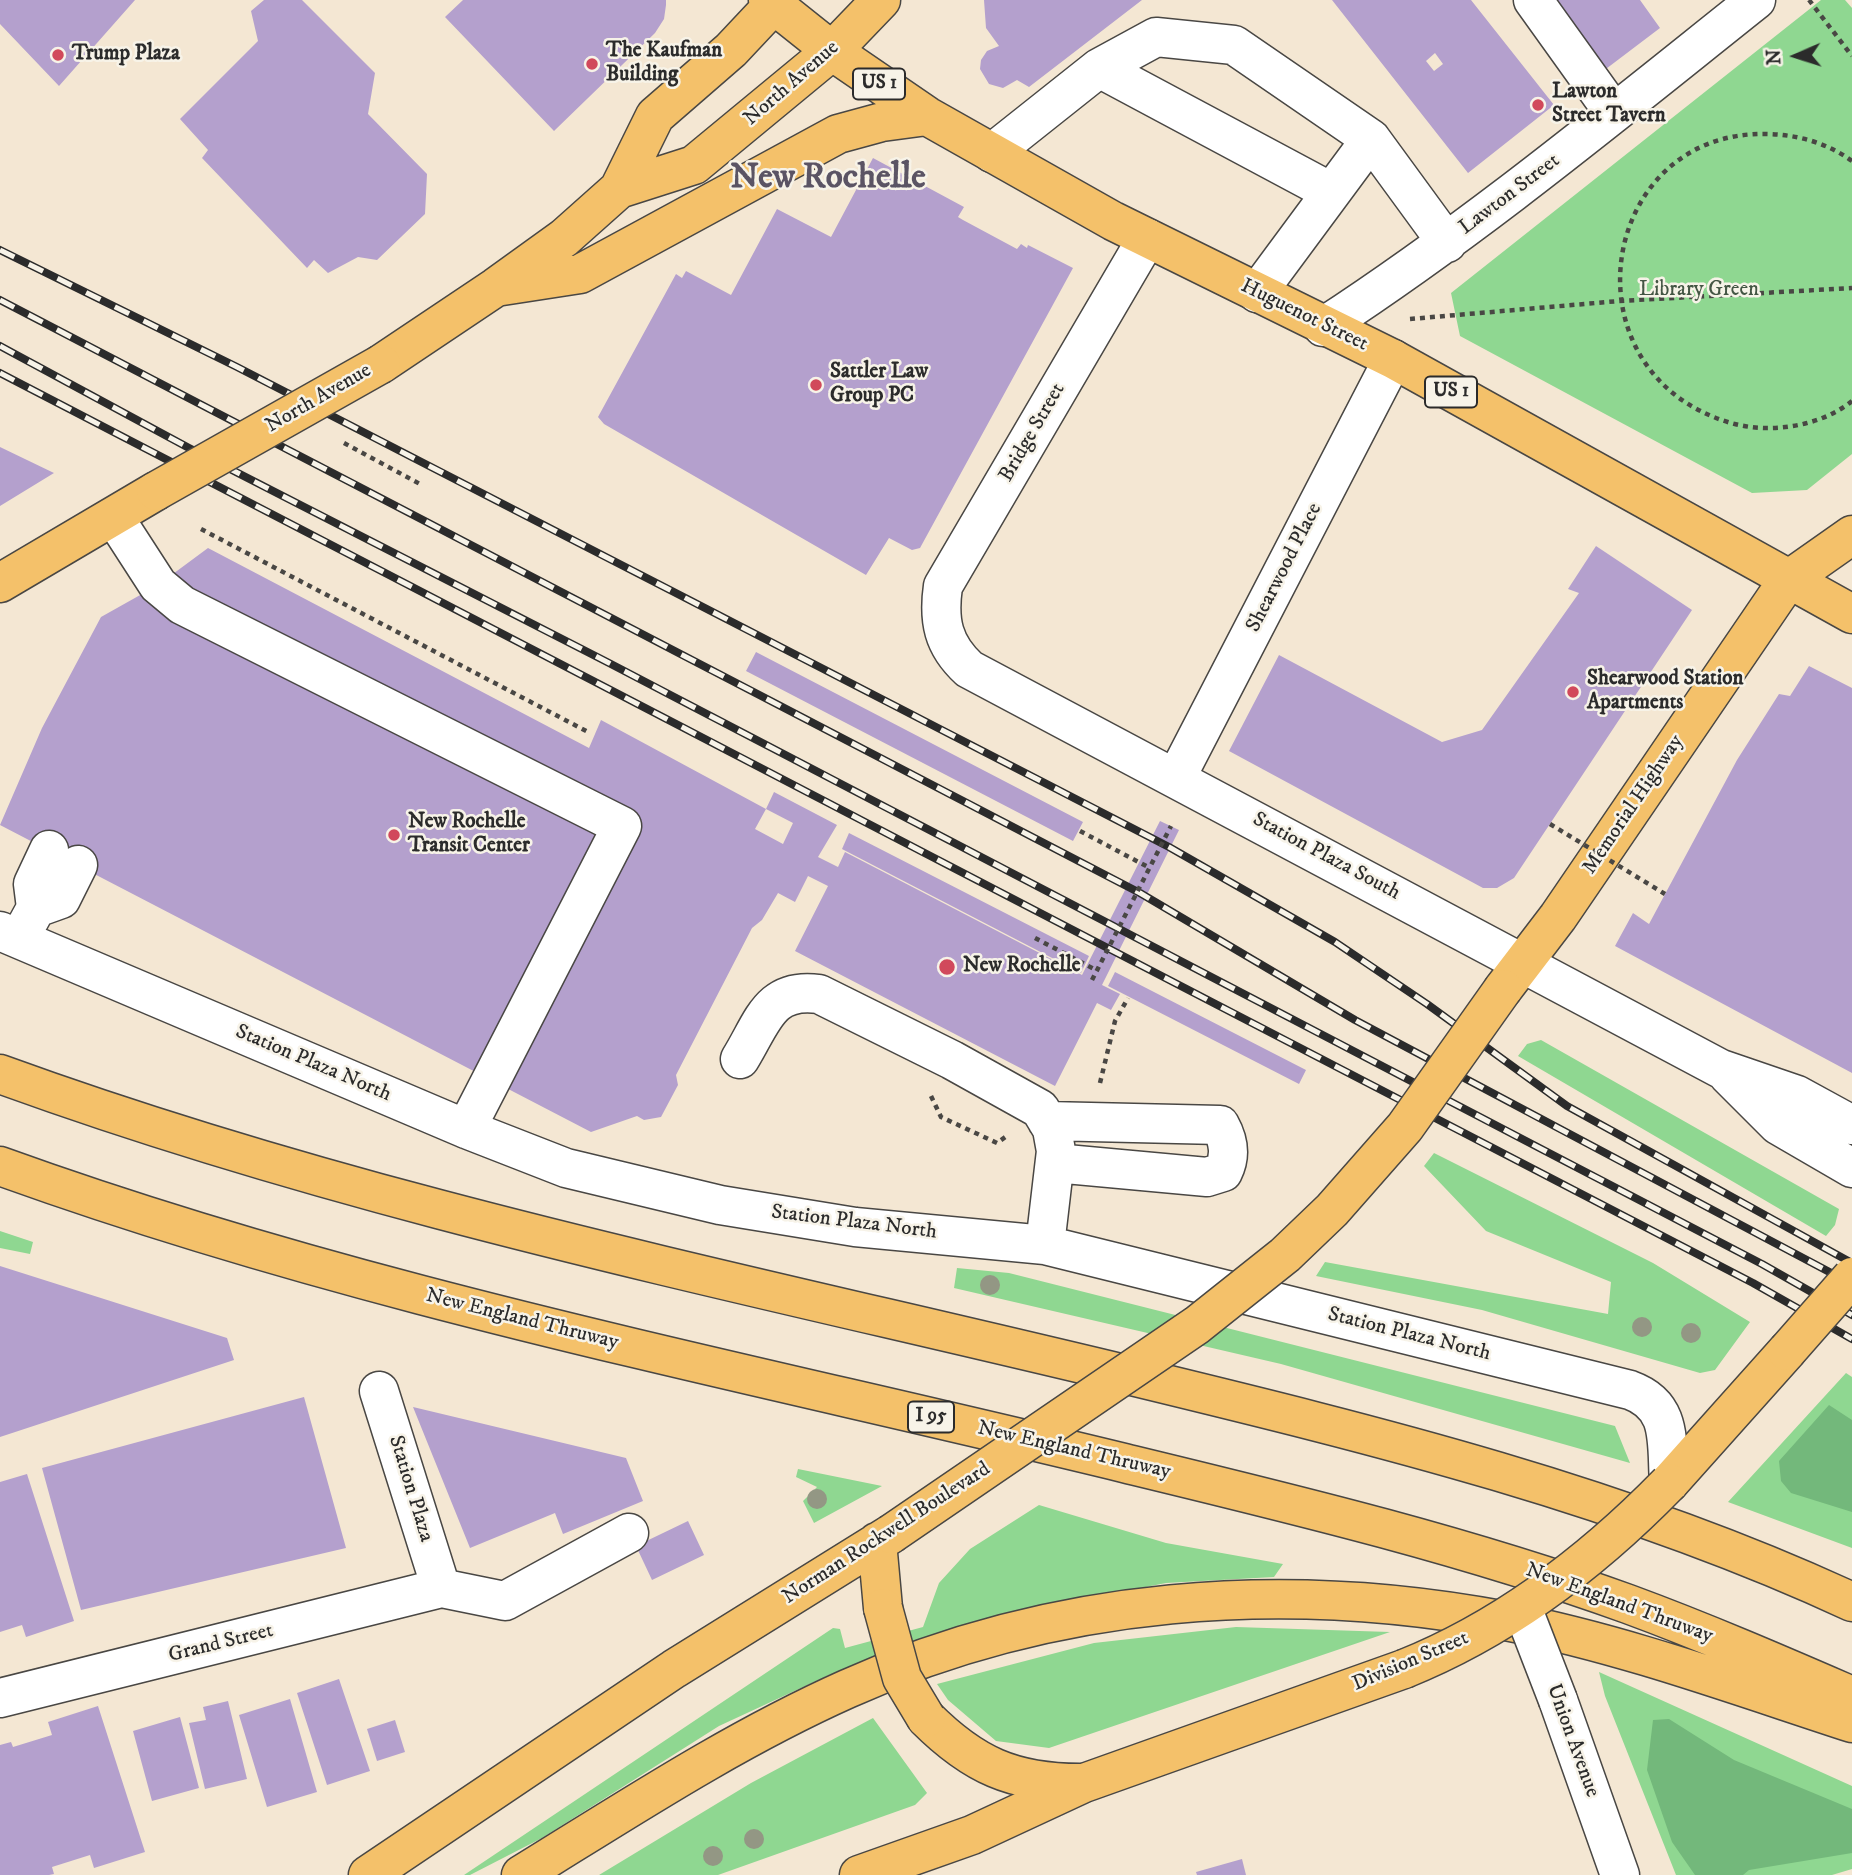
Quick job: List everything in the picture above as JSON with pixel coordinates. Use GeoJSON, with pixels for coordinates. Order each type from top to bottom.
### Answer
{"type":"FeatureCollection","features":[{"type":"Feature","properties":{"kind":"main road","name":"North Avenue"},"geometry":{"type":"LineString","coordinates":[[619,189],[694,165],[832,51],[881,0]]}},
{"type":"Feature","properties":{"kind":"main road","name":"North Avenue"},"geometry":{"type":"LineString","coordinates":[[0,583],[381,364],[564,238],[619,189],[655,116],[731,50],[773,1]]}},
{"type":"Feature","properties":{"kind":"main road","name":"Huguenot Street"},"geometry":{"type":"LineString","coordinates":[[773,1],[832,51],[927,116],[992,153],[1147,238],[1323,327],[1393,359],[1852,614]]}},
{"type":"Feature","properties":{"kind":"main road"},"geometry":{"type":"LineString","coordinates":[[496,287],[580,274],[838,134],[882,122],[927,116]]}},
{"type":"Feature","properties":{"kind":"main road","name":"Memorial Highway"},"geometry":{"type":"LineString","coordinates":[[1513,976],[1558,917],[1788,580],[1852,535]]}},
{"type":"Feature","properties":{"kind":"main road","name":"Norman Rockwell Boulevard"},"geometry":{"type":"LineString","coordinates":[[368,1875],[674,1669],[884,1538],[1197,1325],[1285,1255],[1332,1210],[1397,1136],[1513,976]]}},
{"type":"Feature","properties":{"kind":"main road"},"geometry":{"type":"LineString","coordinates":[[0,1074],[130,1121],[401,1201],[1263,1408],[1409,1447],[1551,1489],[1689,1536],[1852,1602]]}},
{"type":"Feature","properties":{"kind":"main road","name":"New England Thruway"},"geometry":{"type":"LineString","coordinates":[[0,1166],[188,1230],[343,1275],[604,1341],[1196,1480],[1480,1556],[1626,1604],[1852,1696]]}},
{"type":"Feature","properties":{"kind":"main road","name":"Division Street"},"geometry":{"type":"LineString","coordinates":[[859,1875],[972,1835],[1084,1783],[1404,1668],[1445,1651],[1522,1607],[1589,1559],[1669,1483],[1852,1278]]}},
{"type":"Feature","properties":{"kind":"main road"},"geometry":{"type":"LineString","coordinates":[[884,1538],[883,1608],[893,1655],[902,1678],[926,1718],[970,1756],[997,1770],[1025,1779],[1084,1783]]}},
{"type":"Feature","properties":{"kind":"main road"},"geometry":{"type":"LineString","coordinates":[[521,1875],[738,1743],[848,1688],[903,1665],[1005,1634],[1148,1607],[1283,1597],[1364,1600],[1460,1613],[1564,1635],[1693,1671],[1852,1723]]}},
{"type":"Feature","properties":{"kind":"street"},"geometry":{"type":"LineString","coordinates":[[1533,0],[1614,113]]}},
{"type":"Feature","properties":{"kind":"street","name":"Lawton Street"},"geometry":{"type":"LineString","coordinates":[[1323,327],[1447,243],[1614,113],[1746,3]]}},
{"type":"Feature","properties":{"kind":"street"},"geometry":{"type":"LineString","coordinates":[[992,153],[1099,68],[1156,37],[1234,45],[1371,139],[1447,243]]}},
{"type":"Feature","properties":{"kind":"street"},"geometry":{"type":"LineString","coordinates":[[1099,68],[1331,192]]}},
{"type":"Feature","properties":{"kind":"street"},"geometry":{"type":"LineString","coordinates":[[1257,293],[1371,139]]}},
{"type":"Feature","properties":{"kind":"street","name":"Bridge Street"},"geometry":{"type":"LineString","coordinates":[[943,634],[940,610],[943,586],[1147,238]]}},
{"type":"Feature","properties":{"kind":"street","name":"Shearwood Place"},"geometry":{"type":"LineString","coordinates":[[1176,778],[1393,359]]}},
{"type":"Feature","properties":{"kind":"street"},"geometry":{"type":"LineString","coordinates":[[114,517],[158,585],[182,605],[622,826],[466,1129]]}},
{"type":"Feature","properties":{"kind":"street","name":"Station Plaza South"},"geometry":{"type":"LineString","coordinates":[[943,634],[954,655],[969,669],[1176,778],[1513,976],[1721,1069],[1797,1095],[1852,1125]]}},
{"type":"Feature","properties":{"kind":"street"},"geometry":{"type":"LineString","coordinates":[[18,926],[33,884],[64,858]]}},
{"type":"Feature","properties":{"kind":"street","name":"Station Plaza North"},"geometry":{"type":"LineString","coordinates":[[18,926],[466,1129],[566,1168],[720,1205],[855,1227],[1045,1245],[1649,1396],[1664,1417],[1669,1483]]}},
{"type":"Feature","properties":{"kind":"street"},"geometry":{"type":"LineString","coordinates":[[740,1059],[775,1003],[798,991],[819,994],[952,1060],[1040,1109],[1052,1129],[1055,1163],[1045,1245]]}},
{"type":"Feature","properties":{"kind":"street","name":"Station Plaza South"},"geometry":{"type":"LineString","coordinates":[[1721,1069],[1778,1125],[1852,1168]]}},
{"type":"Feature","properties":{"kind":"street"},"geometry":{"type":"LineString","coordinates":[[1047,1121],[1220,1125],[1228,1143],[1227,1163],[1223,1172],[1207,1177],[1055,1163]]}},
{"type":"Feature","properties":{"kind":"street","name":"Station Plaza"},"geometry":{"type":"LineString","coordinates":[[379,1391],[440,1588]]}},
{"type":"Feature","properties":{"kind":"street"},"geometry":{"type":"LineString","coordinates":[[440,1588],[505,1601],[629,1533]]}},
{"type":"Feature","properties":{"kind":"street","name":"Grand Street"},"geometry":{"type":"LineString","coordinates":[[0,1698],[440,1588]]}},
{"type":"Feature","properties":{"kind":"street","name":"Union Avenue"},"geometry":{"type":"LineString","coordinates":[[1522,1607],[1558,1700],[1619,1875]]}},
{"type":"Feature","properties":{"kind":"path"},"geometry":{"type":"LineString","coordinates":[[1810,0],[1852,56]]}},
{"type":"Feature","properties":{"kind":"path"},"geometry":{"type":"LineString","coordinates":[[1852,161],[1836,149],[1792,134],[1746,133],[1702,147],[1663,173],[1636,211],[1620,255],[1619,301],[1633,346],[1660,384],[1702,414],[1751,429],[1802,425],[1852,401]]}},
{"type":"Feature","properties":{"kind":"path"},"geometry":{"type":"LineString","coordinates":[[1401,320],[1619,301],[1852,288]]}},
{"type":"Feature","properties":{"kind":"path"},"geometry":{"type":"LineString","coordinates":[[344,443],[420,484]]}},
{"type":"Feature","properties":{"kind":"path"},"geometry":{"type":"LineString","coordinates":[[201,529],[590,733]]}},
{"type":"Feature","properties":{"kind":"path"},"geometry":{"type":"LineString","coordinates":[[1550,824],[1665,894]]}},
{"type":"Feature","properties":{"kind":"path"},"geometry":{"type":"LineString","coordinates":[[1092,980],[1171,826]]}},
{"type":"Feature","properties":{"kind":"path"},"geometry":{"type":"LineString","coordinates":[[1080,831],[1149,867]]}},
{"type":"Feature","properties":{"kind":"path"},"geometry":{"type":"LineString","coordinates":[[1035,938],[1097,970]]}},
{"type":"Feature","properties":{"kind":"green space","name":"Library Green"},"geometry":{"type":"Polygon","coordinates":[[[1821,0],[1845,0],[1852,8],[1852,454],[1807,490],[1752,493],[1460,336],[1451,293],[1821,0]]]}},
{"type":"Feature","properties":{"kind":"green space"},"geometry":{"type":"Polygon","coordinates":[[[1541,1040],[1839,1209],[1835,1225],[1826,1236],[1518,1056],[1527,1044],[1541,1040]]]}},
{"type":"Feature","properties":{"kind":"green space"},"geometry":{"type":"Polygon","coordinates":[[[1434,1153],[1653,1263],[1750,1322],[1715,1370],[1700,1373],[1482,1310],[1316,1276],[1325,1262],[1608,1314],[1611,1282],[1486,1231],[1424,1166],[1434,1153]]]}},
{"type":"Feature","properties":{"kind":"green space"},"geometry":{"type":"Polygon","coordinates":[[[0,1231],[33,1242],[30,1254],[0,1248],[0,1231]]]}},
{"type":"Feature","properties":{"kind":"green space"},"geometry":{"type":"Polygon","coordinates":[[[957,1268],[1009,1273],[1615,1426],[1630,1463],[1281,1364],[954,1288],[957,1268]]]}},
{"type":"Feature","properties":{"kind":"green space"},"geometry":{"type":"Polygon","coordinates":[[[1846,1373],[1852,1377],[1852,1548],[1728,1502],[1846,1373]]]}},
{"type":"Feature","properties":{"kind":"green space"},"geometry":{"type":"Polygon","coordinates":[[[1829,1405],[1852,1420],[1852,1512],[1791,1493],[1781,1481],[1779,1461],[1829,1405]]]}},
{"type":"Feature","properties":{"kind":"green space"},"geometry":{"type":"Polygon","coordinates":[[[798,1469],[882,1486],[814,1523],[803,1501],[817,1487],[796,1477],[798,1469]]]}},
{"type":"Feature","properties":{"kind":"green space"},"geometry":{"type":"Polygon","coordinates":[[[1039,1505],[1166,1543],[1283,1564],[1274,1577],[1166,1583],[1003,1615],[829,1675],[719,1726],[542,1838],[470,1875],[464,1875],[833,1628],[840,1629],[845,1648],[923,1627],[939,1583],[970,1549],[1039,1505]]]}},
{"type":"Feature","properties":{"kind":"green space"},"geometry":{"type":"Polygon","coordinates":[[[1236,1627],[1390,1632],[1049,1748],[996,1741],[948,1700],[937,1684],[1094,1643],[1236,1627]]]}},
{"type":"Feature","properties":{"kind":"green space"},"geometry":{"type":"Polygon","coordinates":[[[1599,1672],[1852,1786],[1852,1869],[1832,1875],[1676,1875],[1605,1696],[1599,1672]]]}},
{"type":"Feature","properties":{"kind":"green space"},"geometry":{"type":"Polygon","coordinates":[[[873,1718],[927,1793],[915,1805],[718,1875],[599,1875],[751,1783],[873,1718]]]}},
{"type":"Feature","properties":{"kind":"green space"},"geometry":{"type":"Polygon","coordinates":[[[1669,1719],[1734,1760],[1852,1809],[1852,1853],[1749,1870],[1743,1875],[1695,1875],[1672,1842],[1647,1770],[1653,1720],[1669,1719]]]}},
{"type":"Feature","properties":{"kind":"building","name":"Trump Plaza"},"geometry":{"type":"Polygon","coordinates":[[[0,0],[135,0],[59,86],[0,24],[0,0]]]}},
{"type":"Feature","properties":{"kind":"building"},"geometry":{"type":"Polygon","coordinates":[[[264,0],[302,0],[375,73],[368,114],[427,174],[425,214],[377,260],[358,257],[328,273],[314,260],[307,268],[202,158],[208,150],[180,119],[258,41],[251,11],[264,0]]]}},
{"type":"Feature","properties":{"kind":"building"},"geometry":{"type":"Polygon","coordinates":[[[463,0],[666,0],[666,5],[664,19],[655,33],[554,131],[445,17],[463,0]]]}},
{"type":"Feature","properties":{"kind":"building"},"geometry":{"type":"Polygon","coordinates":[[[984,0],[1142,0],[1029,87],[1017,80],[1003,88],[989,84],[980,69],[981,60],[987,51],[999,46],[986,28],[984,0]]]}},
{"type":"Feature","properties":{"kind":"building"},"geometry":{"type":"Polygon","coordinates":[[[1332,0],[1471,0],[1554,105],[1468,173],[1332,0]],[[1435,53],[1426,61],[1434,71],[1443,64],[1435,53]]]}},
{"type":"Feature","properties":{"kind":"building"},"geometry":{"type":"Polygon","coordinates":[[[1550,0],[1640,0],[1660,28],[1594,78],[1550,0]]]}},
{"type":"Feature","properties":{"kind":"building","name":"Sattler Law Group PC"},"geometry":{"type":"Polygon","coordinates":[[[873,158],[964,207],[958,217],[963,220],[1017,249],[1021,244],[1027,248],[1028,245],[1073,268],[920,548],[912,550],[889,538],[866,575],[604,424],[598,417],[676,274],[682,278],[686,271],[731,295],[777,209],[831,237],[873,158]]]}},
{"type":"Feature","properties":{"kind":"building"},"geometry":{"type":"Polygon","coordinates":[[[0,447],[54,473],[0,506],[0,447]]]}},
{"type":"Feature","properties":{"kind":"building","name":"Shearwood Station Apartments"},"geometry":{"type":"Polygon","coordinates":[[[1596,546],[1692,610],[1514,878],[1497,888],[1483,888],[1229,751],[1279,655],[1442,742],[1482,730],[1579,593],[1568,589],[1596,546]]]}},
{"type":"Feature","properties":{"kind":"building","name":"New Rochelle Transit Center"},"geometry":{"type":"Polygon","coordinates":[[[208,548],[589,748],[601,720],[766,809],[774,792],[837,825],[818,857],[838,867],[845,852],[1082,975],[1160,821],[1179,830],[1102,985],[1120,994],[1111,1010],[1097,1003],[1055,1086],[795,951],[828,886],[808,876],[795,902],[778,893],[762,920],[752,928],[676,1075],[678,1085],[661,1117],[644,1120],[637,1116],[591,1132],[0,825],[42,728],[101,617],[158,585],[208,548]],[[766,809],[755,829],[783,844],[793,823],[766,809]]]}},
{"type":"Feature","properties":{"kind":"building"},"geometry":{"type":"Polygon","coordinates":[[[756,652],[1083,822],[1073,841],[746,671],[756,652]]]}},
{"type":"Feature","properties":{"kind":"building"},"geometry":{"type":"Polygon","coordinates":[[[1809,666],[1852,688],[1852,1073],[1615,946],[1633,913],[1649,924],[1737,760],[1779,694],[1790,696],[1809,666]]]}},
{"type":"Feature","properties":{"kind":"building"},"geometry":{"type":"Polygon","coordinates":[[[849,833],[1089,956],[1081,973],[842,849],[849,833]]]}},
{"type":"Feature","properties":{"kind":"building"},"geometry":{"type":"Polygon","coordinates":[[[1115,972],[1306,1070],[1299,1084],[1108,986],[1115,972]]]}},
{"type":"Feature","properties":{"kind":"building"},"geometry":{"type":"Polygon","coordinates":[[[0,1266],[227,1338],[234,1360],[0,1437],[0,1266]]]}},
{"type":"Feature","properties":{"kind":"building"},"geometry":{"type":"Polygon","coordinates":[[[304,1397],[346,1548],[81,1610],[42,1468],[304,1397]]]}},
{"type":"Feature","properties":{"kind":"building"},"geometry":{"type":"Polygon","coordinates":[[[413,1407],[626,1458],[643,1501],[563,1534],[555,1513],[470,1548],[413,1407]]]}},
{"type":"Feature","properties":{"kind":"building"},"geometry":{"type":"Polygon","coordinates":[[[27,1474],[74,1621],[26,1637],[22,1625],[0,1632],[0,1482],[27,1474]]]}},
{"type":"Feature","properties":{"kind":"building"},"geometry":{"type":"Polygon","coordinates":[[[688,1521],[704,1555],[652,1580],[636,1546],[688,1521]]]}},
{"type":"Feature","properties":{"kind":"building"},"geometry":{"type":"Polygon","coordinates":[[[339,1679],[370,1771],[327,1785],[297,1693],[339,1679]]]}},
{"type":"Feature","properties":{"kind":"building"},"geometry":{"type":"Polygon","coordinates":[[[290,1699],[317,1792],[267,1807],[239,1715],[290,1699]]]}},
{"type":"Feature","properties":{"kind":"building"},"geometry":{"type":"Polygon","coordinates":[[[228,1701],[247,1779],[205,1789],[189,1723],[206,1720],[203,1707],[228,1701]]]}},
{"type":"Feature","properties":{"kind":"building"},"geometry":{"type":"Polygon","coordinates":[[[98,1706],[145,1852],[94,1868],[90,1855],[52,1867],[54,1874],[0,1875],[0,1745],[11,1742],[13,1747],[52,1735],[48,1722],[98,1706]]]}},
{"type":"Feature","properties":{"kind":"building"},"geometry":{"type":"Polygon","coordinates":[[[180,1717],[199,1788],[152,1801],[133,1731],[180,1717]]]}},
{"type":"Feature","properties":{"kind":"building"},"geometry":{"type":"Polygon","coordinates":[[[395,1720],[405,1752],[377,1761],[367,1729],[395,1720]]]}},
{"type":"Feature","properties":{"kind":"building"},"geometry":{"type":"Polygon","coordinates":[[[1242,1859],[1246,1875],[1197,1875],[1196,1872],[1242,1859]]]}},
{"type":"Feature","properties":{"kind":"railway"},"geometry":{"type":"LineString","coordinates":[[0,250],[237,367],[1169,847],[1335,942],[1427,1004],[1567,1106],[1852,1263]]}},
{"type":"Feature","properties":{"kind":"railway"},"geometry":{"type":"LineString","coordinates":[[0,300],[1140,893],[1355,1020],[1852,1284]]}},
{"type":"Feature","properties":{"kind":"railway"},"geometry":{"type":"LineString","coordinates":[[0,346],[189,448],[609,663],[1762,1264],[1852,1315]]}},
{"type":"Feature","properties":{"kind":"railway"},"geometry":{"type":"LineString","coordinates":[[0,373],[1753,1283],[1852,1339]]}},
{"type":"Feature","properties":{"kind":"place","name":"Trump Plaza"},"geometry":{"type":"Point","coordinates":[58,55]}},
{"type":"Feature","properties":{"kind":"place","name":"The Kaufman Building"},"geometry":{"type":"Point","coordinates":[592,64]}},
{"type":"Feature","properties":{"kind":"place","name":"Lawton Street Tavern"},"geometry":{"type":"Point","coordinates":[1538,105]}},
{"type":"Feature","properties":{"kind":"place","name":"Sattler Law Group PC"},"geometry":{"type":"Point","coordinates":[816,385]}},
{"type":"Feature","properties":{"kind":"place","name":"Shearwood Station Apartments"},"geometry":{"type":"Point","coordinates":[1573,692]}},
{"type":"Feature","properties":{"kind":"place","name":"New Rochelle Transit Center"},"geometry":{"type":"Point","coordinates":[394,835]}},
{"type":"Feature","properties":{"kind":"place","name":"New Rochelle"},"geometry":{"type":"Point","coordinates":[947,967]}},
{"type":"Feature","properties":{"kind":"district","name":"New Rochelle"},"geometry":{"type":"Point","coordinates":[828,180]}}]}
